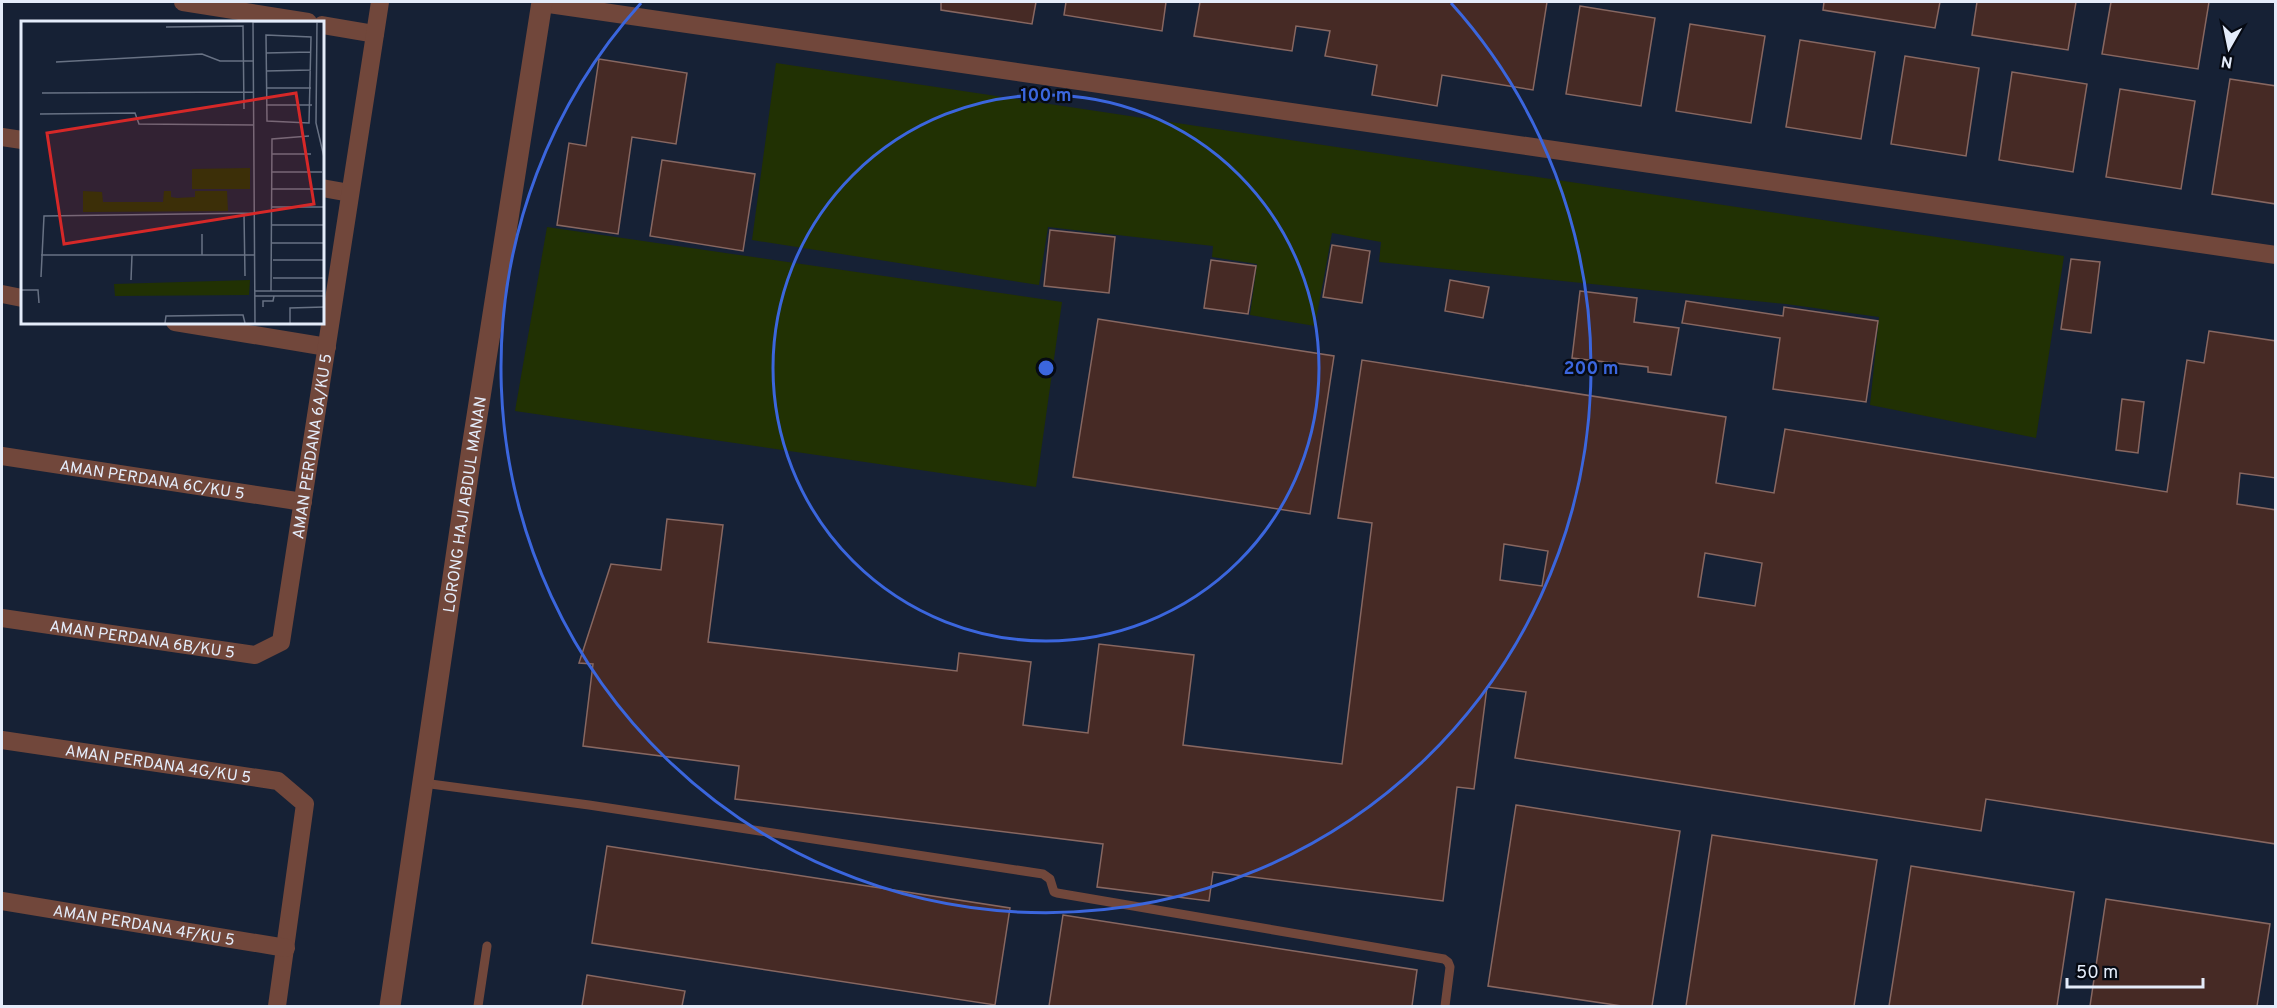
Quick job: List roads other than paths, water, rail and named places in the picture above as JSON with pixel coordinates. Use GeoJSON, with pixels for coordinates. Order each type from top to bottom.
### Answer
{"type":"FeatureCollection","features":[{"type":"Feature","properties":{"kind":"street"},"geometry":{"type":"LineString","coordinates":[[183,2],[302,21]]}},
{"type":"Feature","properties":{"kind":"street","name":"AMAN PERDANA 6A/KU 5"},"geometry":{"type":"LineString","coordinates":[[281,642],[380,2]]}},
{"type":"Feature","properties":{"kind":"street"},"geometry":{"type":"LineString","coordinates":[[542,2],[632,9],[2276,255]]}},
{"type":"Feature","properties":{"kind":"street","name":"LORONG HAJI ABDUL MANAN"},"geometry":{"type":"LineString","coordinates":[[390,1006],[472,448],[542,2]]}},
{"type":"Feature","properties":{"kind":"street"},"geometry":{"type":"LineString","coordinates":[[324,25],[375,34]]}},
{"type":"Feature","properties":{"kind":"street"},"geometry":{"type":"LineString","coordinates":[[2,137],[21,140]]}},
{"type":"Feature","properties":{"kind":"street"},"geometry":{"type":"LineString","coordinates":[[324,188],[350,193]]}},
{"type":"Feature","properties":{"kind":"street"},"geometry":{"type":"LineString","coordinates":[[2,294],[21,298]]}},
{"type":"Feature","properties":{"kind":"street"},"geometry":{"type":"LineString","coordinates":[[186,324],[327,347]]}},
{"type":"Feature","properties":{"kind":"street","name":"AMAN PERDANA 6C/KU 5"},"geometry":{"type":"LineString","coordinates":[[2,456],[303,502]]}},
{"type":"Feature","properties":{"kind":"street","name":"AMAN PERDANA 6B/KU 5"},"geometry":{"type":"LineString","coordinates":[[2,618],[255,656],[281,642]]}},
{"type":"Feature","properties":{"kind":"street","name":"AMAN PERDANA 4G/KU 5"},"geometry":{"type":"LineString","coordinates":[[2,740],[278,781],[305,804],[286,948]]}},
{"type":"Feature","properties":{"kind":"street","name":"AMAN PERDANA 4F/KU 5"},"geometry":{"type":"LineString","coordinates":[[2,901],[286,948]]}},
{"type":"Feature","properties":{"kind":"street"},"geometry":{"type":"LineString","coordinates":[[277,1006],[286,948]]}},
{"type":"Feature","properties":{"kind":"lane"},"geometry":{"type":"LineString","coordinates":[[423,783],[589,805],[1043,874],[1048,876],[1054,892],[1057,893],[1444,959],[1450,967],[1445,1006]]}},
{"type":"Feature","properties":{"kind":"lane"},"geometry":{"type":"LineString","coordinates":[[478,1006],[487,946]]}}]}
